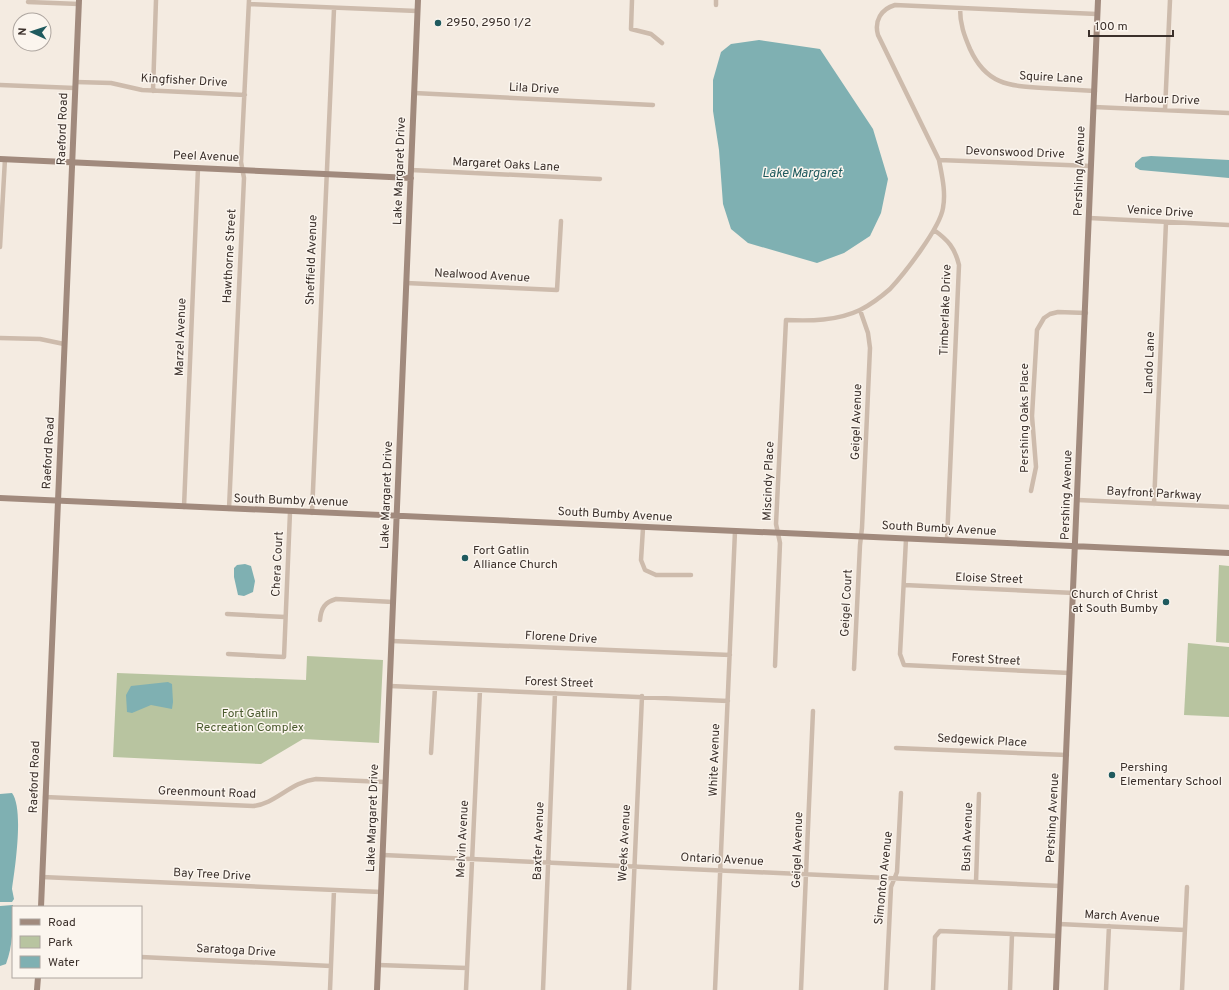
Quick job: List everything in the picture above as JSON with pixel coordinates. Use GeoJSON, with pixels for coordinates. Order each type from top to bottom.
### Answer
{"type":"FeatureCollection","features":[{"type":"Feature","properties":{"kind":"street"},"geometry":{"type":"LineString","coordinates":[[153,91],[156,0]]}},
{"type":"Feature","properties":{"kind":"street","name":"Lake Margaret Drive"},"geometry":{"type":"LineString","coordinates":[[377,990],[418,0]]}},
{"type":"Feature","properties":{"kind":"street"},"geometry":{"type":"LineString","coordinates":[[632,0],[631,29],[651,34],[662,42]]}},
{"type":"Feature","properties":{"kind":"street","name":"Pershing Avenue"},"geometry":{"type":"LineString","coordinates":[[1056,990],[1086,313],[1098,0]]}},
{"type":"Feature","properties":{"kind":"street"},"geometry":{"type":"LineString","coordinates":[[1165,110],[1170,0]]}},
{"type":"Feature","properties":{"kind":"street"},"geometry":{"type":"LineString","coordinates":[[28,2],[79,2]]}},
{"type":"Feature","properties":{"kind":"street","name":"Raeford Road"},"geometry":{"type":"LineString","coordinates":[[41,906],[79,2]]}},
{"type":"Feature","properties":{"kind":"street"},"geometry":{"type":"LineString","coordinates":[[249,2],[334,9],[417,11]]}},
{"type":"Feature","properties":{"kind":"street","name":"Hawthorne Street"},"geometry":{"type":"LineString","coordinates":[[229,509],[243,186],[242,170],[249,2]]}},
{"type":"Feature","properties":{"kind":"street"},"geometry":{"type":"LineString","coordinates":[[860,310],[890,288],[934,230],[941,217],[944,200],[943,180],[939,160],[878,35],[877,23],[884,11],[895,5],[1098,14]]}},
{"type":"Feature","properties":{"kind":"street","name":"Squire Lane"},"geometry":{"type":"LineString","coordinates":[[960,8],[962,31],[974,56],[985,73],[994,79],[1014,86],[1095,91]]}},
{"type":"Feature","properties":{"kind":"street","name":"Sheffield Avenue"},"geometry":{"type":"LineString","coordinates":[[312,513],[334,9]]}},
{"type":"Feature","properties":{"kind":"street","name":"Kingfisher Drive"},"geometry":{"type":"LineString","coordinates":[[0,85],[76,85],[111,83],[133,89],[153,91],[245,95]]}},
{"type":"Feature","properties":{"kind":"street","name":"Lila Drive"},"geometry":{"type":"LineString","coordinates":[[414,93],[653,105]]}},
{"type":"Feature","properties":{"kind":"street","name":"Harbour Drive"},"geometry":{"type":"LineString","coordinates":[[1094,107],[1229,113]]}},
{"type":"Feature","properties":{"kind":"street"},"geometry":{"type":"LineString","coordinates":[[0,247],[2,159]]}},
{"type":"Feature","properties":{"kind":"street","name":"Peel Avenue"},"geometry":{"type":"LineString","coordinates":[[2,159],[410,178]]}},
{"type":"Feature","properties":{"kind":"street","name":"Devonswood Drive"},"geometry":{"type":"LineString","coordinates":[[939,160],[1091,166]]}},
{"type":"Feature","properties":{"kind":"street","name":"Marzel Avenue"},"geometry":{"type":"LineString","coordinates":[[184,507],[198,168]]}},
{"type":"Feature","properties":{"kind":"street","name":"Margaret Oaks Lane"},"geometry":{"type":"LineString","coordinates":[[411,170],[600,179]]}},
{"type":"Feature","properties":{"kind":"street","name":"Venice Drive"},"geometry":{"type":"LineString","coordinates":[[1089,218],[1229,225]]}},
{"type":"Feature","properties":{"kind":"street","name":"Nealwood Avenue"},"geometry":{"type":"LineString","coordinates":[[406,283],[557,290],[561,221]]}},
{"type":"Feature","properties":{"kind":"street","name":"Lando Lane"},"geometry":{"type":"LineString","coordinates":[[1154,504],[1166,222]]}},
{"type":"Feature","properties":{"kind":"street","name":"Timberlake Drive"},"geometry":{"type":"LineString","coordinates":[[934,230],[948,240],[954,248],[958,265],[947,540]]}},
{"type":"Feature","properties":{"kind":"street","name":"Miscindy Place"},"geometry":{"type":"LineString","coordinates":[[775,666],[780,542],[776,524],[786,320],[824,320],[860,310]]}},
{"type":"Feature","properties":{"kind":"street","name":"Geigel Avenue"},"geometry":{"type":"LineString","coordinates":[[860,310],[868,333],[870,348],[861,537]]}},
{"type":"Feature","properties":{"kind":"street","name":"Pershing Oaks Place"},"geometry":{"type":"LineString","coordinates":[[1031,491],[1036,467],[1032,416],[1037,330],[1044,318],[1050,314],[1058,312],[1086,313]]}},
{"type":"Feature","properties":{"kind":"street"},"geometry":{"type":"LineString","coordinates":[[0,338],[40,339],[64,344]]}},
{"type":"Feature","properties":{"kind":"street","name":"South Bumby Avenue"},"geometry":{"type":"LineString","coordinates":[[0,498],[642,528],[1229,553]]}},
{"type":"Feature","properties":{"kind":"street","name":"Bayfront Parkway"},"geometry":{"type":"LineString","coordinates":[[1078,500],[1229,507]]}},
{"type":"Feature","properties":{"kind":"street","name":"Chera Court"},"geometry":{"type":"LineString","coordinates":[[228,654],[284,657],[290,512]]}},
{"type":"Feature","properties":{"kind":"street"},"geometry":{"type":"LineString","coordinates":[[642,528],[641,560],[645,570],[656,574],[690,575]]}},
{"type":"Feature","properties":{"kind":"street","name":"White Avenue"},"geometry":{"type":"LineString","coordinates":[[716,990],[735,531]]}},
{"type":"Feature","properties":{"kind":"street","name":"Geigel Court"},"geometry":{"type":"LineString","coordinates":[[854,669],[861,537]]}},
{"type":"Feature","properties":{"kind":"street"},"geometry":{"type":"LineString","coordinates":[[904,585],[906,539]]}},
{"type":"Feature","properties":{"kind":"street","name":"Eloise Street"},"geometry":{"type":"LineString","coordinates":[[904,585],[1074,593]]}},
{"type":"Feature","properties":{"kind":"street","name":"Forest Street"},"geometry":{"type":"LineString","coordinates":[[904,585],[900,654],[902,662],[908,666],[1070,673]]}},
{"type":"Feature","properties":{"kind":"street"},"geometry":{"type":"LineString","coordinates":[[320,620],[323,606],[328,601],[336,599],[393,602]]}},
{"type":"Feature","properties":{"kind":"street"},"geometry":{"type":"LineString","coordinates":[[227,614],[286,617]]}},
{"type":"Feature","properties":{"kind":"street","name":"Florene Drive"},"geometry":{"type":"LineString","coordinates":[[392,641],[730,656]]}},
{"type":"Feature","properties":{"kind":"street","name":"Forest Street"},"geometry":{"type":"LineString","coordinates":[[390,686],[728,701]]}},
{"type":"Feature","properties":{"kind":"street"},"geometry":{"type":"LineString","coordinates":[[431,753],[435,688]]}},
{"type":"Feature","properties":{"kind":"street","name":"Melvin Avenue"},"geometry":{"type":"LineString","coordinates":[[466,990],[480,690]]}},
{"type":"Feature","properties":{"kind":"street","name":"Baxter Avenue"},"geometry":{"type":"LineString","coordinates":[[543,990],[555,693]]}},
{"type":"Feature","properties":{"kind":"street","name":"Weeks Avenue"},"geometry":{"type":"LineString","coordinates":[[629,990],[642,696]]}},
{"type":"Feature","properties":{"kind":"street","name":"Geigel Avenue"},"geometry":{"type":"LineString","coordinates":[[801,990],[813,710]]}},
{"type":"Feature","properties":{"kind":"street","name":"Sedgewick Place"},"geometry":{"type":"LineString","coordinates":[[896,748],[1067,755]]}},
{"type":"Feature","properties":{"kind":"street","name":"Greenmount Road"},"geometry":{"type":"LineString","coordinates":[[45,797],[253,806],[266,803],[296,784],[306,780],[316,779],[385,782]]}},
{"type":"Feature","properties":{"kind":"street","name":"Simonton Avenue"},"geometry":{"type":"LineString","coordinates":[[886,990],[891,887],[897,872],[901,792]]}},
{"type":"Feature","properties":{"kind":"street","name":"Bush Avenue"},"geometry":{"type":"LineString","coordinates":[[976,882],[979,794]]}},
{"type":"Feature","properties":{"kind":"street","name":"Ontario Avenue"},"geometry":{"type":"LineString","coordinates":[[383,855],[1060,886]]}},
{"type":"Feature","properties":{"kind":"street","name":"Bay Tree Drive"},"geometry":{"type":"LineString","coordinates":[[42,877],[381,892]]}},
{"type":"Feature","properties":{"kind":"street"},"geometry":{"type":"LineString","coordinates":[[1182,990],[1187,887]]}},
{"type":"Feature","properties":{"kind":"street"},"geometry":{"type":"LineString","coordinates":[[330,990],[334,890]]}},
{"type":"Feature","properties":{"kind":"street","name":"March Avenue"},"geometry":{"type":"LineString","coordinates":[[1059,924],[1185,930]]}},
{"type":"Feature","properties":{"kind":"street"},"geometry":{"type":"LineString","coordinates":[[1106,990],[1109,926]]}},
{"type":"Feature","properties":{"kind":"street"},"geometry":{"type":"LineString","coordinates":[[933,990],[935,937],[937,932],[1058,936]]}},
{"type":"Feature","properties":{"kind":"street"},"geometry":{"type":"LineString","coordinates":[[1010,990],[1012,934]]}},
{"type":"Feature","properties":{"kind":"street","name":"Saratoga Drive"},"geometry":{"type":"LineString","coordinates":[[142,957],[331,966]]}},
{"type":"Feature","properties":{"kind":"street"},"geometry":{"type":"LineString","coordinates":[[378,965],[467,968]]}},
{"type":"Feature","properties":{"kind":"street"},"geometry":{"type":"LineString","coordinates":[[37,990],[38,978]]}},
{"type":"Feature","properties":{"kind":"green space"},"geometry":{"type":"Polygon","coordinates":[[[1219,565],[1229,566],[1229,643],[1216,642],[1219,565]]]}},
{"type":"Feature","properties":{"kind":"green space"},"geometry":{"type":"Polygon","coordinates":[[[1188,643],[1229,647],[1229,717],[1184,715],[1188,643]]]}},
{"type":"Feature","properties":{"kind":"green space","name":"Fort Gatlin Recreation Complex"},"geometry":{"type":"Polygon","coordinates":[[[307,656],[383,660],[379,743],[303,739],[261,764],[113,757],[117,673],[306,680],[307,656]]]}},
{"type":"Feature","properties":{"kind":"water","name":"Lake Margaret"},"geometry":{"type":"Polygon","coordinates":[[[759,40],[820,49],[873,129],[888,179],[881,213],[870,236],[844,253],[817,263],[748,243],[731,229],[723,204],[719,150],[713,111],[713,80],[721,52],[731,44],[759,40]]]}},
{"type":"Feature","properties":{"kind":"water"},"geometry":{"type":"Polygon","coordinates":[[[1151,156],[1229,160],[1229,178],[1140,170],[1135,167],[1135,163],[1142,157],[1151,156]]]}},
{"type":"Feature","properties":{"kind":"water"},"geometry":{"type":"Polygon","coordinates":[[[245,564],[251,566],[255,581],[253,592],[244,596],[238,595],[234,577],[234,568],[237,565],[245,564]]]}},
{"type":"Feature","properties":{"kind":"water"},"geometry":{"type":"Polygon","coordinates":[[[168,682],[172,684],[172,709],[151,705],[132,713],[127,712],[126,695],[131,686],[168,682]]]}},
{"type":"Feature","properties":{"kind":"water"},"geometry":{"type":"Polygon","coordinates":[[[12,793],[16,801],[18,825],[18,839],[12,889],[14,899],[12,902],[0,902],[0,794],[12,793]]]}},
{"type":"Feature","properties":{"kind":"water"},"geometry":{"type":"Polygon","coordinates":[[[13,905],[10,950],[6,964],[0,966],[0,906],[13,905]]]}},
{"type":"Feature","properties":{"kind":"place","name":"2950, 2950 1/2"},"geometry":{"type":"Point","coordinates":[438,23]}},
{"type":"Feature","properties":{"kind":"place","name":"Fort Gatlin Alliance Church"},"geometry":{"type":"Point","coordinates":[465,558]}},
{"type":"Feature","properties":{"kind":"place","name":"Church of Christ at South Bumby"},"geometry":{"type":"Point","coordinates":[1166,602]}},
{"type":"Feature","properties":{"kind":"place","name":"Pershing Elementary School"},"geometry":{"type":"Point","coordinates":[1112,775]}}]}
